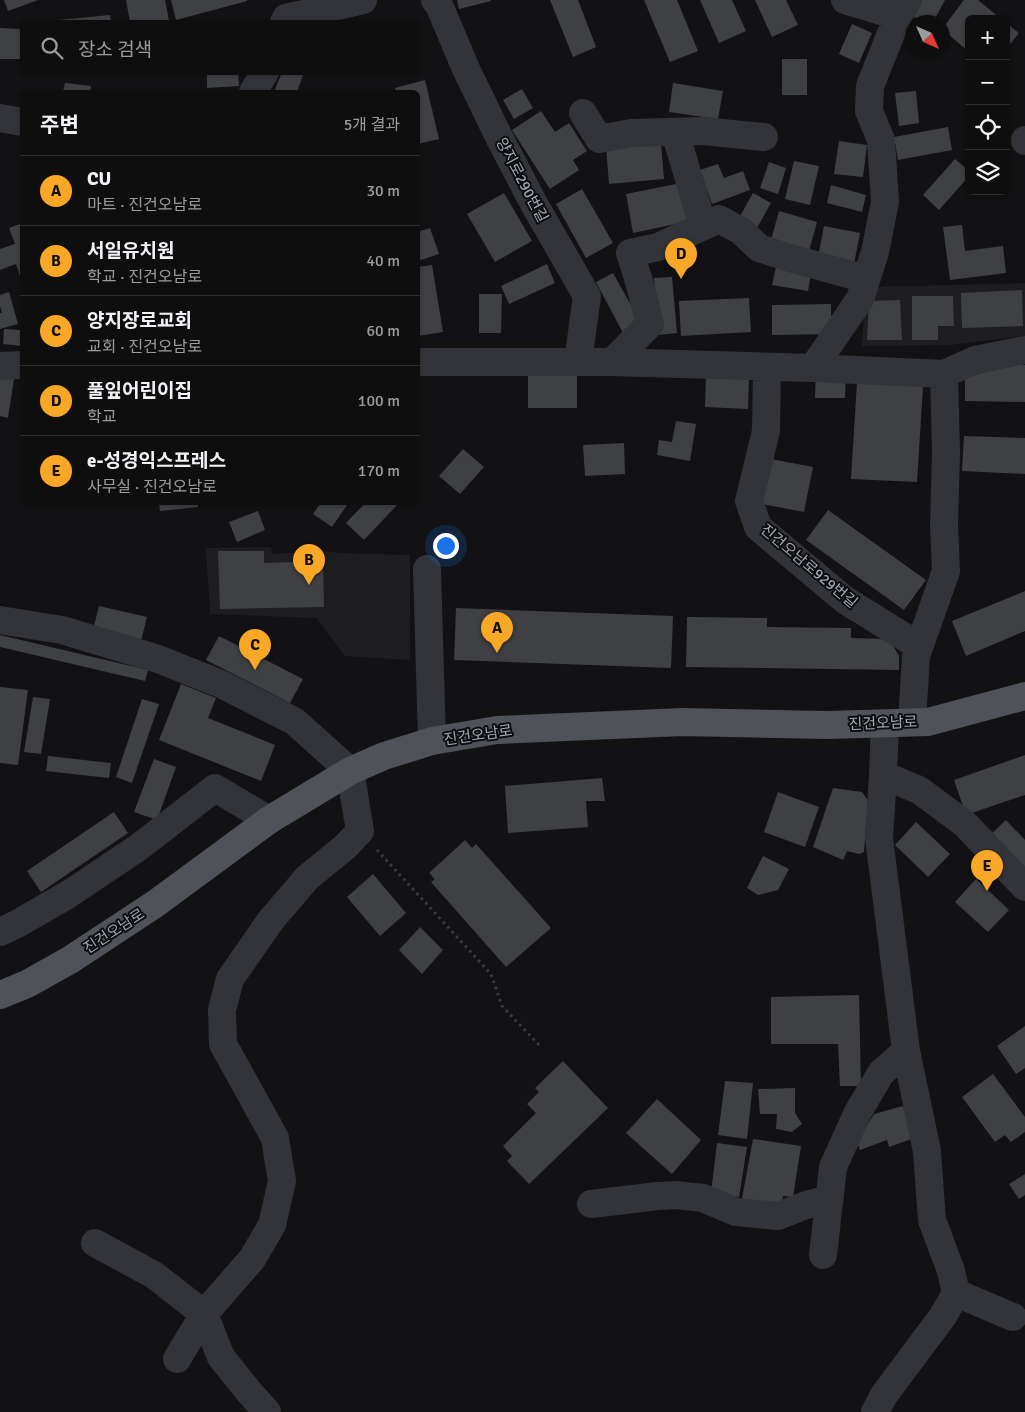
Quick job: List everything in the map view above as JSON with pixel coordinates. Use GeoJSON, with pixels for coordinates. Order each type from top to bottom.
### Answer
{"type":"FeatureCollection","features":[{"type":"Feature","properties":{"kind":"main road","name":"진건오남로"},"geometry":{"type":"LineString","coordinates":[[0,995],[28,984],[70,960],[155,904],[269,820],[350,771],[384,756],[432,741],[497,730],[683,722],[828,725],[928,722],[1025,696]]}},
{"type":"Feature","properties":{"kind":"lane"},"geometry":{"type":"LineString","coordinates":[[285,20],[286,18],[363,0]]}},
{"type":"Feature","properties":{"kind":"lane","name":"양지로290번길"},"geometry":{"type":"LineString","coordinates":[[435,0],[504,146],[534,204],[587,296],[578,362]]}},
{"type":"Feature","properties":{"kind":"lane"},"geometry":{"type":"LineString","coordinates":[[813,368],[860,299],[875,252],[885,202],[881,140],[869,111],[870,86],[903,8],[845,0]]}},
{"type":"Feature","properties":{"kind":"lane"},"geometry":{"type":"LineString","coordinates":[[254,90],[263,75]]}},
{"type":"Feature","properties":{"kind":"lane"},"geometry":{"type":"LineString","coordinates":[[583,113],[599,139],[631,133],[702,131],[764,137]]}},
{"type":"Feature","properties":{"kind":"lane"},"geometry":{"type":"LineString","coordinates":[[0,118],[20,122]]}},
{"type":"Feature","properties":{"kind":"lane"},"geometry":{"type":"LineString","coordinates":[[675,132],[703,226]]}},
{"type":"Feature","properties":{"kind":"lane"},"geometry":{"type":"LineString","coordinates":[[612,362],[650,324],[630,253],[658,247],[719,219],[741,231],[758,248],[866,280]]}},
{"type":"Feature","properties":{"kind":"lane"},"geometry":{"type":"LineString","coordinates":[[420,362],[612,362],[944,374],[975,360],[1025,350]]}},
{"type":"Feature","properties":{"kind":"lane"},"geometry":{"type":"LineString","coordinates":[[0,366],[20,366]]}},
{"type":"Feature","properties":{"kind":"lane","name":"진건오남로929번길"},"geometry":{"type":"LineString","coordinates":[[767,367],[766,431],[749,501],[758,527],[845,600],[919,646]]}},
{"type":"Feature","properties":{"kind":"lane"},"geometry":{"type":"LineString","coordinates":[[912,722],[916,656],[946,571],[944,526],[946,452],[944,374]]}},
{"type":"Feature","properties":{"kind":"lane"},"geometry":{"type":"LineString","coordinates":[[427,569],[432,741]]}},
{"type":"Feature","properties":{"kind":"lane"},"geometry":{"type":"LineString","coordinates":[[0,620],[62,630],[158,659],[221,684],[294,721],[350,771],[360,831],[346,846],[307,878],[270,920],[230,979],[222,1010],[223,1044],[275,1138],[282,1181],[272,1225],[252,1259],[204,1314],[177,1359]]}},
{"type":"Feature","properties":{"kind":"lane"},"geometry":{"type":"LineString","coordinates":[[875,1412],[884,1395],[944,1316],[956,1293],[951,1271],[932,1220],[927,1151],[906,1051],[879,838],[885,724]]}},
{"type":"Feature","properties":{"kind":"lane"},"geometry":{"type":"LineString","coordinates":[[883,775],[919,790],[965,824],[1025,886]]}},
{"type":"Feature","properties":{"kind":"lane"},"geometry":{"type":"LineString","coordinates":[[0,932],[69,894],[139,847],[215,788],[269,820]]}},
{"type":"Feature","properties":{"kind":"lane"},"geometry":{"type":"LineString","coordinates":[[822,1255],[833,1167],[858,1112],[881,1074],[906,1051]]}},
{"type":"Feature","properties":{"kind":"lane"},"geometry":{"type":"LineString","coordinates":[[591,1204],[676,1195],[703,1198],[736,1212],[778,1216],[806,1205],[829,1199]]}},
{"type":"Feature","properties":{"kind":"lane"},"geometry":{"type":"LineString","coordinates":[[94,1243],[154,1275],[204,1314],[221,1357],[268,1412]]}},
{"type":"Feature","properties":{"kind":"lane"},"geometry":{"type":"LineString","coordinates":[[956,1293],[1013,1317]]}},
{"type":"Feature","properties":{"kind":"path"},"geometry":{"type":"LineString","coordinates":[[360,831],[491,974],[502,1006],[541,1047]]}},
{"type":"Feature","properties":{"kind":"shaded area"},"geometry":{"type":"Polygon","coordinates":[[[1025,283],[1025,336],[949,345],[862,346],[864,309],[870,287],[1025,283]]]}},
{"type":"Feature","properties":{"kind":"shaded area"},"geometry":{"type":"Polygon","coordinates":[[[271,547],[272,554],[325,551],[410,555],[410,660],[345,656],[316,618],[210,614],[206,548],[271,547]]]}},
{"type":"Feature","properties":{"kind":"building"},"geometry":{"type":"Polygon","coordinates":[[[4,0],[38,0],[8,11],[4,0]]]}},
{"type":"Feature","properties":{"kind":"building"},"geometry":{"type":"Polygon","coordinates":[[[126,0],[165,0],[169,20],[130,20],[126,0]]]}},
{"type":"Feature","properties":{"kind":"building"},"geometry":{"type":"Polygon","coordinates":[[[171,0],[247,0],[247,1],[176,20],[171,0]]]}},
{"type":"Feature","properties":{"kind":"building"},"geometry":{"type":"Polygon","coordinates":[[[457,0],[490,0],[491,1],[459,9],[457,0]]]}},
{"type":"Feature","properties":{"kind":"building"},"geometry":{"type":"Polygon","coordinates":[[[550,0],[578,0],[596,47],[573,57],[550,0]]]}},
{"type":"Feature","properties":{"kind":"building"},"geometry":{"type":"Polygon","coordinates":[[[644,0],[677,0],[698,51],[670,62],[644,0]]]}},
{"type":"Feature","properties":{"kind":"building"},"geometry":{"type":"Polygon","coordinates":[[[700,0],[732,0],[746,31],[719,43],[700,0]]]}},
{"type":"Feature","properties":{"kind":"building"},"geometry":{"type":"Polygon","coordinates":[[[755,0],[786,0],[798,25],[772,37],[755,0]]]}},
{"type":"Feature","properties":{"kind":"building"},"geometry":{"type":"Polygon","coordinates":[[[922,0],[945,0],[937,15],[914,15],[922,0]]]}},
{"type":"Feature","properties":{"kind":"building"},"geometry":{"type":"Polygon","coordinates":[[[964,0],[978,0],[996,15],[965,15],[965,49],[950,36],[950,18],[964,0]]]}},
{"type":"Feature","properties":{"kind":"building"},"geometry":{"type":"Polygon","coordinates":[[[110,15],[111,20],[58,20],[110,15]]]}},
{"type":"Feature","properties":{"kind":"building"},"geometry":{"type":"Polygon","coordinates":[[[852,24],[872,33],[859,63],[839,54],[852,24]]]}},
{"type":"Feature","properties":{"kind":"building"},"geometry":{"type":"Polygon","coordinates":[[[1010,26],[1019,33],[1010,44],[1010,26]]]}},
{"type":"Feature","properties":{"kind":"building"},"geometry":{"type":"Polygon","coordinates":[[[0,28],[20,29],[20,59],[0,59],[0,28]]]}},
{"type":"Feature","properties":{"kind":"building"},"geometry":{"type":"Polygon","coordinates":[[[782,59],[807,59],[807,95],[782,95],[782,59]]]}},
{"type":"Feature","properties":{"kind":"building"},"geometry":{"type":"Polygon","coordinates":[[[207,75],[238,75],[239,86],[207,88],[207,75]]]}},
{"type":"Feature","properties":{"kind":"building"},"geometry":{"type":"Polygon","coordinates":[[[281,75],[303,75],[298,90],[275,90],[281,75]]]}},
{"type":"Feature","properties":{"kind":"building"},"geometry":{"type":"Polygon","coordinates":[[[425,80],[439,139],[420,144],[420,90],[396,90],[395,88],[425,80]]]}},
{"type":"Feature","properties":{"kind":"building"},"geometry":{"type":"Polygon","coordinates":[[[65,83],[91,86],[90,90],[63,90],[65,83]]]}},
{"type":"Feature","properties":{"kind":"building"},"geometry":{"type":"Polygon","coordinates":[[[673,83],[723,91],[718,119],[669,112],[673,83]]]}},
{"type":"Feature","properties":{"kind":"building"},"geometry":{"type":"Polygon","coordinates":[[[522,89],[533,108],[514,119],[503,100],[522,89]]]}},
{"type":"Feature","properties":{"kind":"building"},"geometry":{"type":"Polygon","coordinates":[[[916,91],[919,123],[899,126],[895,93],[916,91]]]}},
{"type":"Feature","properties":{"kind":"building"},"geometry":{"type":"Polygon","coordinates":[[[541,111],[555,132],[569,123],[587,151],[573,160],[579,170],[550,189],[512,130],[541,111]]]}},
{"type":"Feature","properties":{"kind":"building"},"geometry":{"type":"Polygon","coordinates":[[[948,127],[952,150],[898,160],[894,137],[948,127]]]}},
{"type":"Feature","properties":{"kind":"building"},"geometry":{"type":"Polygon","coordinates":[[[839,141],[867,145],[863,177],[834,174],[839,141]]]}},
{"type":"Feature","properties":{"kind":"building"},"geometry":{"type":"Polygon","coordinates":[[[661,143],[664,179],[609,184],[606,147],[661,143]]]}},
{"type":"Feature","properties":{"kind":"building"},"geometry":{"type":"Polygon","coordinates":[[[955,159],[965,168],[965,181],[939,210],[923,195],[955,159]]]}},
{"type":"Feature","properties":{"kind":"building"},"geometry":{"type":"Polygon","coordinates":[[[794,161],[819,166],[810,205],[785,199],[794,161]]]}},
{"type":"Feature","properties":{"kind":"building"},"geometry":{"type":"Polygon","coordinates":[[[769,162],[786,168],[778,194],[760,188],[769,162]]]}},
{"type":"Feature","properties":{"kind":"building"},"geometry":{"type":"Polygon","coordinates":[[[718,164],[724,178],[743,171],[750,190],[712,204],[700,170],[718,164]]]}},
{"type":"Feature","properties":{"kind":"building"},"geometry":{"type":"Polygon","coordinates":[[[681,183],[689,221],[633,233],[626,194],[681,183]]]}},
{"type":"Feature","properties":{"kind":"building"},"geometry":{"type":"Polygon","coordinates":[[[831,185],[866,195],[862,212],[827,203],[831,185]]]}},
{"type":"Feature","properties":{"kind":"building"},"geometry":{"type":"Polygon","coordinates":[[[582,189],[613,243],[586,258],[556,204],[582,189]]]}},
{"type":"Feature","properties":{"kind":"building"},"geometry":{"type":"Polygon","coordinates":[[[504,193],[532,241],[495,262],[467,214],[504,193]]]}},
{"type":"Feature","properties":{"kind":"building"},"geometry":{"type":"Polygon","coordinates":[[[753,193],[771,203],[757,228],[739,218],[753,193]]]}},
{"type":"Feature","properties":{"kind":"building"},"geometry":{"type":"Polygon","coordinates":[[[779,211],[817,222],[809,251],[771,240],[779,211]]]}},
{"type":"Feature","properties":{"kind":"building"},"geometry":{"type":"Polygon","coordinates":[[[20,224],[20,276],[16,264],[0,270],[0,249],[15,244],[9,228],[20,224]]]}},
{"type":"Feature","properties":{"kind":"building"},"geometry":{"type":"Polygon","coordinates":[[[962,225],[965,251],[1003,246],[1006,273],[950,280],[943,227],[962,225]]]}},
{"type":"Feature","properties":{"kind":"building"},"geometry":{"type":"Polygon","coordinates":[[[824,226],[860,233],[854,264],[818,257],[824,226]]]}},
{"type":"Feature","properties":{"kind":"building"},"geometry":{"type":"Polygon","coordinates":[[[430,228],[439,254],[420,260],[420,231],[430,228]]]}},
{"type":"Feature","properties":{"kind":"building"},"geometry":{"type":"Polygon","coordinates":[[[547,264],[555,283],[509,304],[501,286],[547,264]]]}},
{"type":"Feature","properties":{"kind":"building"},"geometry":{"type":"Polygon","coordinates":[[[432,265],[443,332],[420,336],[420,267],[432,265]]]}},
{"type":"Feature","properties":{"kind":"building"},"geometry":{"type":"Polygon","coordinates":[[[776,267],[811,274],[808,291],[772,285],[776,267]]]}},
{"type":"Feature","properties":{"kind":"building"},"geometry":{"type":"Polygon","coordinates":[[[613,273],[641,323],[623,333],[596,282],[613,273]]]}},
{"type":"Feature","properties":{"kind":"building"},"geometry":{"type":"Polygon","coordinates":[[[672,277],[677,333],[658,335],[654,278],[672,277]]]}},
{"type":"Feature","properties":{"kind":"building"},"geometry":{"type":"Polygon","coordinates":[[[1022,290],[1023,326],[962,328],[961,293],[1022,290]]]}},
{"type":"Feature","properties":{"kind":"building"},"geometry":{"type":"Polygon","coordinates":[[[9,292],[18,324],[0,329],[0,313],[2,313],[0,295],[9,292]]]}},
{"type":"Feature","properties":{"kind":"building"},"geometry":{"type":"Polygon","coordinates":[[[479,294],[502,294],[501,333],[479,333],[479,294]]]}},
{"type":"Feature","properties":{"kind":"building"},"geometry":{"type":"Polygon","coordinates":[[[912,296],[953,296],[954,326],[938,326],[938,340],[912,340],[912,296]]]}},
{"type":"Feature","properties":{"kind":"building"},"geometry":{"type":"Polygon","coordinates":[[[749,298],[751,332],[681,336],[679,301],[749,298]]]}},
{"type":"Feature","properties":{"kind":"building"},"geometry":{"type":"Polygon","coordinates":[[[900,300],[902,340],[867,340],[869,301],[900,300]]]}},
{"type":"Feature","properties":{"kind":"building"},"geometry":{"type":"Polygon","coordinates":[[[831,304],[831,334],[772,335],[772,305],[831,304]]]}},
{"type":"Feature","properties":{"kind":"building"},"geometry":{"type":"Polygon","coordinates":[[[4,329],[20,330],[20,346],[3,344],[4,329]]]}},
{"type":"Feature","properties":{"kind":"building"},"geometry":{"type":"Polygon","coordinates":[[[1016,365],[1025,365],[1025,402],[965,401],[965,377],[1016,365]]]}},
{"type":"Feature","properties":{"kind":"building"},"geometry":{"type":"Polygon","coordinates":[[[816,370],[846,371],[845,398],[815,398],[816,370]]]}},
{"type":"Feature","properties":{"kind":"building"},"geometry":{"type":"Polygon","coordinates":[[[528,375],[577,375],[577,408],[528,408],[528,375]]]}},
{"type":"Feature","properties":{"kind":"building"},"geometry":{"type":"Polygon","coordinates":[[[0,376],[14,379],[8,418],[0,416],[0,376]]]}},
{"type":"Feature","properties":{"kind":"building"},"geometry":{"type":"Polygon","coordinates":[[[706,377],[749,378],[748,409],[705,407],[706,377]]]}},
{"type":"Feature","properties":{"kind":"building"},"geometry":{"type":"Polygon","coordinates":[[[857,382],[923,386],[917,482],[851,479],[857,382]]]}},
{"type":"Feature","properties":{"kind":"building"},"geometry":{"type":"Polygon","coordinates":[[[676,421],[696,424],[690,461],[657,455],[659,440],[672,442],[676,421]]]}},
{"type":"Feature","properties":{"kind":"building"},"geometry":{"type":"Polygon","coordinates":[[[964,436],[1025,438],[1025,474],[962,471],[964,436]]]}},
{"type":"Feature","properties":{"kind":"building"},"geometry":{"type":"Polygon","coordinates":[[[624,443],[625,474],[585,476],[583,445],[624,443]]]}},
{"type":"Feature","properties":{"kind":"building"},"geometry":{"type":"Polygon","coordinates":[[[463,449],[484,467],[460,494],[439,476],[463,449]]]}},
{"type":"Feature","properties":{"kind":"building"},"geometry":{"type":"Polygon","coordinates":[[[771,459],[813,467],[804,512],[762,504],[771,459]]]}},
{"type":"Feature","properties":{"kind":"building"},"geometry":{"type":"Polygon","coordinates":[[[159,505],[198,505],[198,507],[160,511],[159,505]]]}},
{"type":"Feature","properties":{"kind":"building"},"geometry":{"type":"Polygon","coordinates":[[[319,505],[347,505],[332,527],[313,514],[319,505]]]}},
{"type":"Feature","properties":{"kind":"building"},"geometry":{"type":"Polygon","coordinates":[[[363,505],[397,505],[364,540],[346,523],[363,505]]]}},
{"type":"Feature","properties":{"kind":"building"},"geometry":{"type":"Polygon","coordinates":[[[828,510],[926,580],[904,610],[806,540],[828,510]]]}},
{"type":"Feature","properties":{"kind":"building"},"geometry":{"type":"Polygon","coordinates":[[[258,511],[265,530],[237,542],[229,522],[258,511]]]}},
{"type":"Feature","properties":{"kind":"building"},"geometry":{"type":"Polygon","coordinates":[[[218,551],[264,551],[264,563],[323,561],[324,607],[220,609],[218,551]]]}},
{"type":"Feature","properties":{"kind":"building"},"geometry":{"type":"Polygon","coordinates":[[[1025,591],[1025,631],[966,656],[952,621],[1025,591]]]}},
{"type":"Feature","properties":{"kind":"building"},"geometry":{"type":"Polygon","coordinates":[[[99,606],[147,617],[141,641],[93,630],[99,606]]]}},
{"type":"Feature","properties":{"kind":"building"},"geometry":{"type":"Polygon","coordinates":[[[456,608],[673,616],[671,668],[454,660],[456,608]]]}},
{"type":"Feature","properties":{"kind":"building"},"geometry":{"type":"Polygon","coordinates":[[[687,617],[767,618],[767,627],[851,628],[851,638],[889,639],[899,656],[899,670],[686,667],[687,617]]]}},
{"type":"Feature","properties":{"kind":"building"},"geometry":{"type":"Polygon","coordinates":[[[0,635],[148,670],[145,681],[0,647],[0,635]]]}},
{"type":"Feature","properties":{"kind":"building"},"geometry":{"type":"Polygon","coordinates":[[[219,636],[303,679],[290,703],[206,660],[219,636]]]}},
{"type":"Feature","properties":{"kind":"building"},"geometry":{"type":"Polygon","coordinates":[[[181,684],[216,698],[208,718],[275,745],[261,781],[159,740],[181,684]]]}},
{"type":"Feature","properties":{"kind":"building"},"geometry":{"type":"Polygon","coordinates":[[[0,687],[28,690],[18,765],[0,763],[0,687]]]}},
{"type":"Feature","properties":{"kind":"building"},"geometry":{"type":"Polygon","coordinates":[[[33,697],[50,699],[41,754],[24,752],[33,697]]]}},
{"type":"Feature","properties":{"kind":"building"},"geometry":{"type":"Polygon","coordinates":[[[142,699],[159,704],[132,783],[116,777],[142,699]]]}},
{"type":"Feature","properties":{"kind":"building"},"geometry":{"type":"Polygon","coordinates":[[[1025,755],[1025,795],[966,815],[954,780],[1025,755]]]}},
{"type":"Feature","properties":{"kind":"building"},"geometry":{"type":"Polygon","coordinates":[[[48,756],[111,763],[109,778],[46,771],[48,756]]]}},
{"type":"Feature","properties":{"kind":"building"},"geometry":{"type":"Polygon","coordinates":[[[154,759],[176,767],[157,820],[134,812],[154,759]]]}},
{"type":"Feature","properties":{"kind":"building"},"geometry":{"type":"Polygon","coordinates":[[[602,778],[605,801],[586,801],[588,827],[508,833],[505,786],[602,778]]]}},
{"type":"Feature","properties":{"kind":"building"},"geometry":{"type":"Polygon","coordinates":[[[833,788],[862,792],[868,800],[864,852],[859,854],[847,851],[843,860],[813,847],[833,788]]]}},
{"type":"Feature","properties":{"kind":"building"},"geometry":{"type":"Polygon","coordinates":[[[778,792],[819,807],[805,847],[764,832],[778,792]]]}},
{"type":"Feature","properties":{"kind":"building"},"geometry":{"type":"Polygon","coordinates":[[[114,812],[128,833],[41,892],[27,871],[114,812]]]}},
{"type":"Feature","properties":{"kind":"building"},"geometry":{"type":"Polygon","coordinates":[[[1006,820],[1025,840],[1025,881],[986,839],[1006,820]]]}},
{"type":"Feature","properties":{"kind":"building"},"geometry":{"type":"Polygon","coordinates":[[[916,822],[950,854],[928,877],[895,845],[916,822]]]}},
{"type":"Feature","properties":{"kind":"building"},"geometry":{"type":"Polygon","coordinates":[[[465,840],[472,848],[476,844],[551,928],[506,967],[431,882],[435,879],[429,873],[465,840]]]}},
{"type":"Feature","properties":{"kind":"building"},"geometry":{"type":"Polygon","coordinates":[[[763,856],[789,869],[778,890],[758,895],[747,888],[763,856]]]}},
{"type":"Feature","properties":{"kind":"building"},"geometry":{"type":"Polygon","coordinates":[[[373,874],[406,913],[380,936],[347,897],[373,874]]]}},
{"type":"Feature","properties":{"kind":"building"},"geometry":{"type":"Polygon","coordinates":[[[976,879],[1009,910],[988,932],[955,902],[976,879]]]}},
{"type":"Feature","properties":{"kind":"building"},"geometry":{"type":"Polygon","coordinates":[[[420,927],[443,950],[422,974],[399,950],[420,927]]]}},
{"type":"Feature","properties":{"kind":"building"},"geometry":{"type":"Polygon","coordinates":[[[859,995],[861,1086],[840,1086],[838,1044],[771,1044],[771,997],[859,995]]]}},
{"type":"Feature","properties":{"kind":"building"},"geometry":{"type":"Polygon","coordinates":[[[1025,1026],[1025,1068],[1016,1074],[997,1046],[1025,1026]]]}},
{"type":"Feature","properties":{"kind":"building"},"geometry":{"type":"Polygon","coordinates":[[[563,1061],[608,1108],[529,1184],[507,1161],[512,1156],[503,1146],[536,1113],[527,1104],[539,1092],[535,1088],[563,1061]]]}},
{"type":"Feature","properties":{"kind":"building"},"geometry":{"type":"Polygon","coordinates":[[[993,1074],[1025,1117],[1025,1132],[1011,1142],[1005,1135],[995,1142],[962,1097],[993,1074]]]}},
{"type":"Feature","properties":{"kind":"building"},"geometry":{"type":"Polygon","coordinates":[[[725,1081],[753,1083],[747,1139],[718,1135],[725,1081]]]}},
{"type":"Feature","properties":{"kind":"building"},"geometry":{"type":"Polygon","coordinates":[[[795,1088],[795,1113],[802,1124],[792,1132],[776,1129],[777,1114],[760,1114],[758,1089],[795,1088]]]}},
{"type":"Feature","properties":{"kind":"building"},"geometry":{"type":"Polygon","coordinates":[[[657,1099],[701,1140],[672,1174],[626,1133],[657,1099]]]}},
{"type":"Feature","properties":{"kind":"building"},"geometry":{"type":"Polygon","coordinates":[[[903,1106],[915,1138],[889,1147],[887,1140],[860,1150],[857,1142],[874,1114],[903,1106]]]}},
{"type":"Feature","properties":{"kind":"building"},"geometry":{"type":"Polygon","coordinates":[[[753,1139],[801,1146],[793,1197],[783,1196],[781,1207],[741,1204],[753,1139]]]}},
{"type":"Feature","properties":{"kind":"building"},"geometry":{"type":"Polygon","coordinates":[[[717,1143],[747,1147],[739,1197],[711,1193],[717,1143]]]}},
{"type":"Feature","properties":{"kind":"building"},"geometry":{"type":"Polygon","coordinates":[[[1025,1174],[1025,1195],[1019,1199],[1009,1184],[1025,1174]]]}},
{"type":"Feature","properties":{"kind":"place","name":"풀잎어린이집"},"geometry":{"type":"Point","coordinates":[681,279]}},
{"type":"Feature","properties":{"kind":"place","name":"서일유치원"},"geometry":{"type":"Point","coordinates":[309,585]}},
{"type":"Feature","properties":{"kind":"place","name":"CU"},"geometry":{"type":"Point","coordinates":[497,653]}},
{"type":"Feature","properties":{"kind":"place","name":"양지장로교회"},"geometry":{"type":"Point","coordinates":[255,670]}},
{"type":"Feature","properties":{"kind":"place","name":"e-성경익스프레스"},"geometry":{"type":"Point","coordinates":[987,891]}}]}
